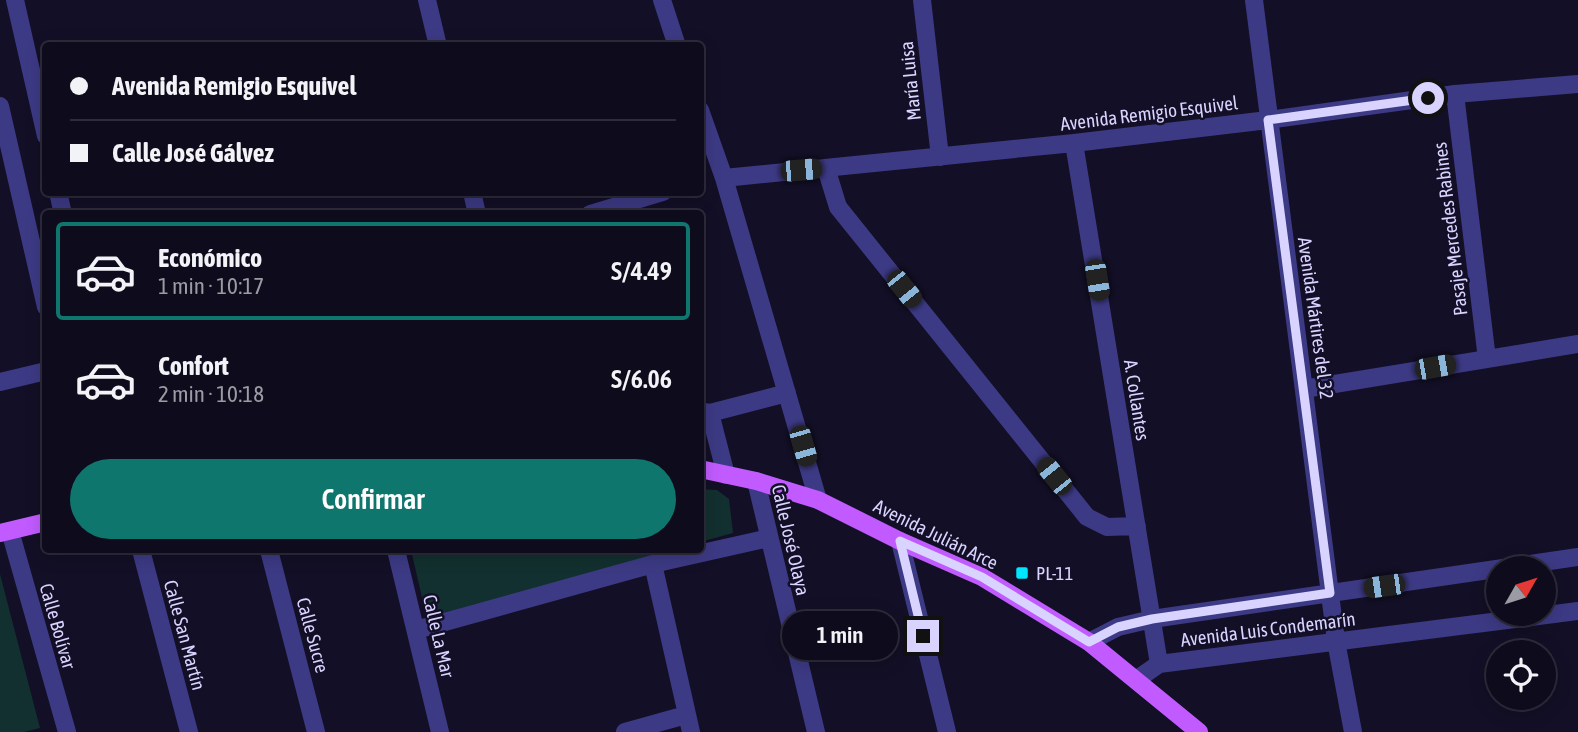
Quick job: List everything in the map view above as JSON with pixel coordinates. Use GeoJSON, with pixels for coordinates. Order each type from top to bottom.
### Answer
{"type":"FeatureCollection","features":[{"type":"Feature","properties":{"kind":"main road","name":"Avenida Julián Arce"},"geometry":{"type":"LineString","coordinates":[[704,470],[755,481],[818,500],[900,541],[982,577],[1089,642],[1199,732]]}},
{"type":"Feature","properties":{"kind":"main road"},"geometry":{"type":"LineString","coordinates":[[5,532],[42,523]]}},
{"type":"Feature","properties":{"kind":"street"},"geometry":{"type":"LineString","coordinates":[[15,0],[42,118]]}},
{"type":"Feature","properties":{"kind":"street"},"geometry":{"type":"LineString","coordinates":[[427,0],[437,42]]}},
{"type":"Feature","properties":{"kind":"street"},"geometry":{"type":"LineString","coordinates":[[662,0],[676,42]]}},
{"type":"Feature","properties":{"kind":"street","name":"María Luisa"},"geometry":{"type":"LineString","coordinates":[[922,0],[940,157]]}},
{"type":"Feature","properties":{"kind":"street","name":"Avenida Mártires del 32"},"geometry":{"type":"LineString","coordinates":[[1254,0],[1336,641],[1353,732]]}},
{"type":"Feature","properties":{"kind":"street","name":"Avenida Remigio Esquivel"},"geometry":{"type":"LineString","coordinates":[[723,178],[1074,143],[1455,94],[1578,84]]}},
{"type":"Feature","properties":{"kind":"street","name":"Pasaje Mercedes Rabines"},"geometry":{"type":"LineString","coordinates":[[1455,94],[1487,359]]}},
{"type":"Feature","properties":{"kind":"street"},"geometry":{"type":"LineString","coordinates":[[0,106],[42,289]]}},
{"type":"Feature","properties":{"kind":"street"},"geometry":{"type":"LineString","coordinates":[[704,122],[818,500]]}},
{"type":"Feature","properties":{"kind":"street","name":"A. Collantes"},"geometry":{"type":"LineString","coordinates":[[1074,143],[1159,664]]}},
{"type":"Feature","properties":{"kind":"street"},"geometry":{"type":"LineString","coordinates":[[826,168],[838,206],[1087,517],[1107,527],[1137,526]]}},
{"type":"Feature","properties":{"kind":"street"},"geometry":{"type":"LineString","coordinates":[[603,210],[650,196]]}},
{"type":"Feature","properties":{"kind":"street"},"geometry":{"type":"LineString","coordinates":[[1304,389],[1578,344]]}},
{"type":"Feature","properties":{"kind":"street"},"geometry":{"type":"LineString","coordinates":[[0,382],[42,372]]}},
{"type":"Feature","properties":{"kind":"street"},"geometry":{"type":"LineString","coordinates":[[726,475],[705,412],[787,393]]}},
{"type":"Feature","properties":{"kind":"street","name":"Calle José Olaya"},"geometry":{"type":"LineString","coordinates":[[755,481],[816,732]]}},
{"type":"Feature","properties":{"kind":"street","name":"Calle Bolívar"},"geometry":{"type":"LineString","coordinates":[[5,532],[66,732]]}},
{"type":"Feature","properties":{"kind":"street"},"geometry":{"type":"LineString","coordinates":[[704,553],[769,538]]}},
{"type":"Feature","properties":{"kind":"street"},"geometry":{"type":"LineString","coordinates":[[900,541],[947,732]]}},
{"type":"Feature","properties":{"kind":"street","name":"Calle San Martín"},"geometry":{"type":"LineString","coordinates":[[142,553],[189,732]]}},
{"type":"Feature","properties":{"kind":"street","name":"Calle Sucre"},"geometry":{"type":"LineString","coordinates":[[270,553],[316,732]]}},
{"type":"Feature","properties":{"kind":"street","name":"Calle La Mar"},"geometry":{"type":"LineString","coordinates":[[397,553],[440,732]]}},
{"type":"Feature","properties":{"kind":"street"},"geometry":{"type":"LineString","coordinates":[[416,630],[653,564],[702,553]]}},
{"type":"Feature","properties":{"kind":"street","name":"Avenida Luis Condemarín"},"geometry":{"type":"LineString","coordinates":[[1089,642],[1118,627],[1152,619],[1578,556]]}},
{"type":"Feature","properties":{"kind":"street"},"geometry":{"type":"LineString","coordinates":[[625,732],[689,723],[653,564]]}},
{"type":"Feature","properties":{"kind":"street","name":"Avenida Luis Condemarín"},"geometry":{"type":"LineString","coordinates":[[1136,680],[1159,664],[1578,611]]}},
{"type":"Feature","properties":{"kind":"green space"},"geometry":{"type":"Polygon","coordinates":[[[704,489],[717,490],[729,499],[733,533],[704,541],[704,489]]]}},
{"type":"Feature","properties":{"kind":"green space"},"geometry":{"type":"Polygon","coordinates":[[[412,553],[663,553],[427,619],[412,553]]]}},
{"type":"Feature","properties":{"kind":"green space"},"geometry":{"type":"Polygon","coordinates":[[[0,574],[40,728],[24,732],[0,732],[0,574]]]}},
{"type":"Feature","properties":{"kind":"place","name":"PL-11"},"geometry":{"type":"Point","coordinates":[1022,573]}},
{"type":"Feature","properties":{"kind":"route"},"geometry":{"type":"LineString","coordinates":[[923,636],[900,541],[982,577],[1089,642],[1118,627],[1152,619],[1330,593],[1268,120],[1428,98]]}}]}
